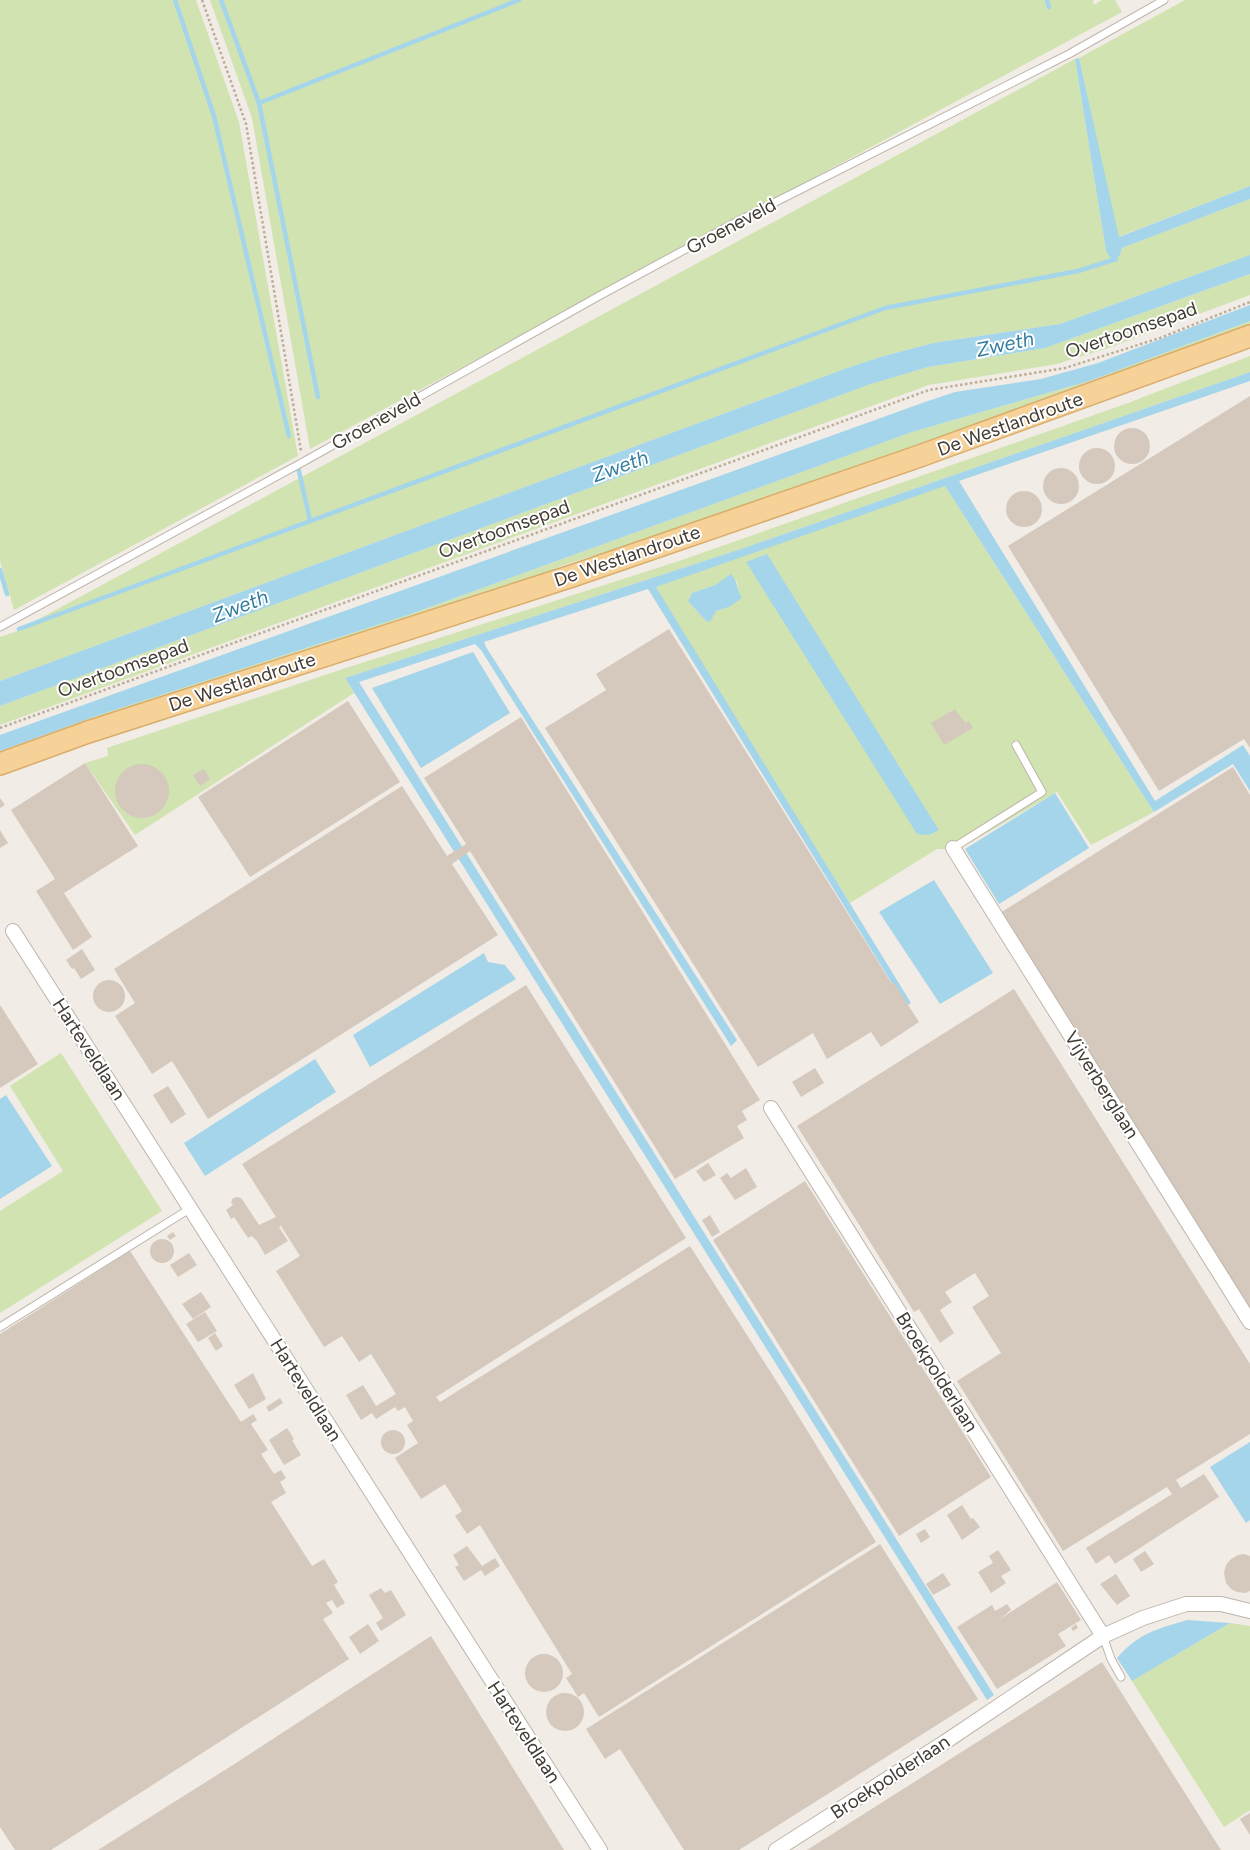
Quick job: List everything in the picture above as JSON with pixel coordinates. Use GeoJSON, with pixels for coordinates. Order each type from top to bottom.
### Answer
{"type":"FeatureCollection","features":[{"type":"Feature","properties":{"kind":"main road","name":"De Westlandroute"},"geometry":{"type":"LineString","coordinates":[[0,764],[88,732],[619,560],[917,457],[1250,336]]}},
{"type":"Feature","properties":{"kind":"main road","name":"De Westlandroute"},"geometry":{"type":"LineString","coordinates":[[0,778],[94,744],[576,588],[920,471],[1250,350]]}},
{"type":"Feature","properties":{"kind":"street","name":"Vijverberglaan"},"geometry":{"type":"LineString","coordinates":[[953,848],[1250,1322]]}},
{"type":"Feature","properties":{"kind":"street","name":"Harteveldlaan"},"geometry":{"type":"LineString","coordinates":[[13,931],[600,1850]]}},
{"type":"Feature","properties":{"kind":"street","name":"Broekpolderlaan"},"geometry":{"type":"LineString","coordinates":[[771,1108],[1103,1636]]}},
{"type":"Feature","properties":{"kind":"street","name":"Broekpolderlaan"},"geometry":{"type":"LineString","coordinates":[[776,1850],[945,1742],[1103,1636],[1143,1618],[1186,1604],[1221,1604],[1250,1611]]}},
{"type":"Feature","properties":{"kind":"lane","name":"Groeneveld"},"geometry":{"type":"LineString","coordinates":[[0,627],[303,462],[599,296],[736,222],[1069,54],[1164,0]]}},
{"type":"Feature","properties":{"kind":"lane"},"geometry":{"type":"LineString","coordinates":[[953,848],[1042,792],[1016,745]]}},
{"type":"Feature","properties":{"kind":"lane"},"geometry":{"type":"LineString","coordinates":[[0,1327],[191,1208]]}},
{"type":"Feature","properties":{"kind":"lane"},"geometry":{"type":"LineString","coordinates":[[1103,1636],[1111,1659],[1122,1677]]}},
{"type":"Feature","properties":{"kind":"path"},"geometry":{"type":"LineString","coordinates":[[202,0],[246,124],[303,462]]}},
{"type":"Feature","properties":{"kind":"path","name":"Overtoomsepad"},"geometry":{"type":"LineString","coordinates":[[0,728],[929,390],[1064,368],[1160,338],[1250,302]]}},
{"type":"Feature","properties":{"kind":"green space"},"geometry":{"type":"Polygon","coordinates":[[[0,0],[196,0],[239,122],[298,456],[14,610],[0,561],[0,0]]]}},
{"type":"Feature","properties":{"kind":"green space"},"geometry":{"type":"Polygon","coordinates":[[[210,0],[1093,0],[1094,5],[1102,0],[1115,0],[1122,12],[310,449],[252,118],[210,0]]]}},
{"type":"Feature","properties":{"kind":"green space"},"geometry":{"type":"Polygon","coordinates":[[[1185,0],[1250,0],[1250,186],[1118,237],[1079,58],[1185,0]]]}},
{"type":"Feature","properties":{"kind":"green space"},"geometry":{"type":"Polygon","coordinates":[[[1075,59],[1106,251],[1111,259],[1115,259],[1120,255],[1122,248],[1250,199],[1250,255],[1060,324],[933,343],[847,368],[0,681],[0,637],[15,632],[1075,59]]]}},
{"type":"Feature","properties":{"kind":"green space"},"geometry":{"type":"Polygon","coordinates":[[[1250,274],[1250,295],[1105,349],[1057,364],[929,385],[0,725],[0,706],[868,385],[928,367],[1045,348],[1250,274]]]}},
{"type":"Feature","properties":{"kind":"green space"},"geometry":{"type":"Polygon","coordinates":[[[1250,321],[1250,330],[658,541],[589,557],[561,566],[523,584],[0,759],[0,751],[96,716],[408,615],[912,432],[1089,381],[1250,321]]]}},
{"type":"Feature","properties":{"kind":"green space"},"geometry":{"type":"Polygon","coordinates":[[[1250,356],[1250,372],[744,548],[345,678],[354,693],[135,835],[85,763],[108,756],[107,748],[340,670],[682,560],[1128,403],[1250,356]]]}},
{"type":"Feature","properties":{"kind":"green space"},"geometry":{"type":"Polygon","coordinates":[[[945,486],[1154,812],[1091,845],[1057,792],[959,849],[937,849],[850,903],[687,643],[656,587],[857,513],[945,486]],[[766,554],[938,830],[938,829],[766,554]],[[728,577],[715,585],[692,593],[688,601],[706,621],[716,611],[729,607],[739,594],[737,581],[728,577]]]}},
{"type":"Feature","properties":{"kind":"green space"},"geometry":{"type":"Polygon","coordinates":[[[61,1053],[162,1211],[0,1313],[0,1211],[63,1171],[10,1086],[61,1053]]]}},
{"type":"Feature","properties":{"kind":"green space"},"geometry":{"type":"Polygon","coordinates":[[[1230,1623],[1250,1626],[1250,1810],[1224,1827],[1132,1681],[1230,1623]]]}},
{"type":"Feature","properties":{"kind":"water"},"geometry":{"type":"Polygon","coordinates":[[[1079,58],[1119,237],[1250,186],[1250,199],[1122,248],[1120,255],[1116,259],[1111,259],[1106,251],[1075,59],[1079,58]]]}},
{"type":"Feature","properties":{"kind":"water","name":"Zweth"},"geometry":{"type":"Polygon","coordinates":[[[1250,255],[1250,274],[1045,348],[928,367],[868,385],[0,706],[0,681],[847,368],[933,343],[1060,324],[1250,255]]]}},
{"type":"Feature","properties":{"kind":"water"},"geometry":{"type":"Polygon","coordinates":[[[1250,305],[1250,321],[1089,381],[912,432],[408,615],[96,716],[0,751],[0,735],[925,402],[955,392],[1041,379],[1098,363],[1250,305]]]}},
{"type":"Feature","properties":{"kind":"water"},"geometry":{"type":"Polygon","coordinates":[[[1250,372],[1250,381],[959,481],[1155,801],[1243,745],[1250,756],[1250,791],[1233,764],[1154,812],[945,486],[656,587],[911,1003],[906,1006],[648,589],[484,642],[737,1040],[731,1046],[481,650],[475,644],[359,682],[994,1695],[987,1700],[345,678],[744,548],[1250,372]]]}},
{"type":"Feature","properties":{"kind":"water"},"geometry":{"type":"Polygon","coordinates":[[[767,554],[939,830],[929,835],[917,834],[746,562],[767,554]]]}},
{"type":"Feature","properties":{"kind":"water"},"geometry":{"type":"Polygon","coordinates":[[[731,574],[742,598],[729,607],[716,611],[710,622],[706,621],[688,601],[692,593],[715,585],[731,574]]]}},
{"type":"Feature","properties":{"kind":"water"},"geometry":{"type":"Polygon","coordinates":[[[473,652],[510,713],[421,768],[372,688],[473,652]]]}},
{"type":"Feature","properties":{"kind":"water"},"geometry":{"type":"Polygon","coordinates":[[[1055,793],[1089,848],[999,904],[965,849],[1055,793]]]}},
{"type":"Feature","properties":{"kind":"water"},"geometry":{"type":"Polygon","coordinates":[[[934,880],[993,973],[940,1004],[879,912],[934,880]]]}},
{"type":"Feature","properties":{"kind":"water"},"geometry":{"type":"Polygon","coordinates":[[[484,953],[488,962],[505,965],[516,979],[370,1067],[353,1035],[484,953]]]}},
{"type":"Feature","properties":{"kind":"water"},"geometry":{"type":"Polygon","coordinates":[[[315,1059],[336,1092],[205,1176],[184,1143],[315,1059]]]}},
{"type":"Feature","properties":{"kind":"water"},"geometry":{"type":"Polygon","coordinates":[[[6,1095],[52,1166],[0,1199],[0,1099],[6,1095]]]}},
{"type":"Feature","properties":{"kind":"water"},"geometry":{"type":"Polygon","coordinates":[[[1250,1442],[1250,1520],[1246,1523],[1210,1467],[1250,1442]]]}},
{"type":"Feature","properties":{"kind":"water"},"geometry":{"type":"Polygon","coordinates":[[[1187,1620],[1230,1623],[1132,1681],[1117,1658],[1141,1637],[1157,1629],[1187,1620]]]}},
{"type":"Feature","properties":{"kind":"building"},"geometry":{"type":"Polygon","coordinates":[[[1250,396],[1250,748],[1244,739],[1159,791],[1008,546],[1250,396]]]}},
{"type":"Feature","properties":{"kind":"building"},"geometry":{"type":"Polygon","coordinates":[[[1132,428],[1139,429],[1145,433],[1149,439],[1149,453],[1145,459],[1139,463],[1132,464],[1125,463],[1119,459],[1115,453],[1114,446],[1115,439],[1119,433],[1125,429],[1132,428]]]}},
{"type":"Feature","properties":{"kind":"building"},"geometry":{"type":"Polygon","coordinates":[[[1097,448],[1104,449],[1110,453],[1114,459],[1114,473],[1110,479],[1104,483],[1097,484],[1090,483],[1084,479],[1080,473],[1079,466],[1080,459],[1084,453],[1090,449],[1097,448]]]}},
{"type":"Feature","properties":{"kind":"building"},"geometry":{"type":"Polygon","coordinates":[[[1061,468],[1068,469],[1074,473],[1078,479],[1078,493],[1074,499],[1068,503],[1061,504],[1054,503],[1048,499],[1044,493],[1043,486],[1044,479],[1048,473],[1054,469],[1061,468]]]}},
{"type":"Feature","properties":{"kind":"building"},"geometry":{"type":"Polygon","coordinates":[[[1024,491],[1031,492],[1037,496],[1041,502],[1041,516],[1037,522],[1031,526],[1024,527],[1017,526],[1011,522],[1007,516],[1006,509],[1007,502],[1011,496],[1017,492],[1024,491]]]}},
{"type":"Feature","properties":{"kind":"building"},"geometry":{"type":"Polygon","coordinates":[[[669,629],[892,984],[894,983],[919,1022],[881,1047],[871,1032],[827,1059],[813,1033],[758,1067],[545,728],[606,690],[596,674],[669,629]]]}},
{"type":"Feature","properties":{"kind":"building"},"geometry":{"type":"Polygon","coordinates":[[[348,701],[400,782],[250,877],[198,797],[348,701]]]}},
{"type":"Feature","properties":{"kind":"building"},"geometry":{"type":"Polygon","coordinates":[[[955,709],[965,723],[969,721],[973,728],[944,745],[931,723],[955,709]]]}},
{"type":"Feature","properties":{"kind":"building"},"geometry":{"type":"Polygon","coordinates":[[[521,717],[760,1100],[742,1111],[747,1120],[737,1126],[744,1138],[675,1179],[470,851],[452,864],[498,935],[208,1119],[172,1061],[152,1074],[115,1016],[135,1003],[114,969],[402,786],[447,856],[466,844],[424,778],[521,717]]]}},
{"type":"Feature","properties":{"kind":"building"},"geometry":{"type":"Polygon","coordinates":[[[85,763],[138,846],[64,893],[92,937],[73,950],[36,891],[55,879],[11,810],[85,763]]]}},
{"type":"Feature","properties":{"kind":"building"},"geometry":{"type":"Polygon","coordinates":[[[137,764],[147,764],[157,768],[165,776],[169,791],[165,806],[157,814],[147,818],[137,818],[127,814],[119,806],[115,796],[115,786],[119,776],[127,768],[137,764]]]}},
{"type":"Feature","properties":{"kind":"building"},"geometry":{"type":"Polygon","coordinates":[[[1233,767],[1250,795],[1250,1311],[1000,913],[1233,767]]]}},
{"type":"Feature","properties":{"kind":"building"},"geometry":{"type":"Polygon","coordinates":[[[204,769],[210,779],[200,786],[193,775],[204,769]]]}},
{"type":"Feature","properties":{"kind":"building"},"geometry":{"type":"Polygon","coordinates":[[[0,798],[5,805],[0,808],[0,798]]]}},
{"type":"Feature","properties":{"kind":"building"},"geometry":{"type":"Polygon","coordinates":[[[0,830],[8,843],[0,848],[0,830]]]}},
{"type":"Feature","properties":{"kind":"building"},"geometry":{"type":"Polygon","coordinates":[[[82,949],[95,970],[81,979],[66,960],[82,949]]]}},
{"type":"Feature","properties":{"kind":"building"},"geometry":{"type":"Polygon","coordinates":[[[109,980],[115,981],[120,985],[124,990],[124,1002],[120,1007],[115,1011],[109,1012],[103,1011],[98,1007],[94,1002],[93,996],[94,990],[98,985],[103,981],[109,980]]]}},
{"type":"Feature","properties":{"kind":"building"},"geometry":{"type":"Polygon","coordinates":[[[526,985],[686,1238],[436,1397],[440,1402],[690,1246],[876,1542],[599,1717],[584,1693],[578,1697],[566,1678],[572,1674],[480,1525],[467,1534],[455,1516],[462,1511],[445,1484],[421,1499],[395,1458],[418,1443],[407,1425],[413,1421],[405,1407],[398,1411],[395,1407],[376,1419],[372,1413],[361,1420],[346,1395],[363,1385],[376,1406],[396,1394],[371,1354],[359,1362],[342,1336],[324,1347],[276,1271],[300,1256],[281,1226],[279,1227],[288,1241],[265,1255],[257,1241],[252,1236],[248,1238],[234,1217],[231,1219],[226,1210],[233,1205],[231,1202],[233,1198],[238,1197],[242,1199],[259,1225],[276,1217],[242,1164],[526,985]]]}},
{"type":"Feature","properties":{"kind":"building"},"geometry":{"type":"Polygon","coordinates":[[[1014,989],[1250,1364],[1250,1434],[1176,1480],[1181,1488],[1204,1474],[1219,1497],[1115,1564],[1109,1555],[1096,1564],[1086,1548],[1172,1494],[1167,1487],[1063,1551],[957,1381],[1001,1353],[972,1307],[989,1296],[975,1273],[945,1292],[952,1302],[940,1310],[954,1333],[940,1343],[919,1309],[914,1312],[797,1126],[1014,989]]]}},
{"type":"Feature","properties":{"kind":"building"},"geometry":{"type":"Polygon","coordinates":[[[0,1005],[38,1064],[0,1088],[0,1005]]]}},
{"type":"Feature","properties":{"kind":"building"},"geometry":{"type":"Polygon","coordinates":[[[815,1068],[824,1083],[801,1097],[792,1082],[815,1068]]]}},
{"type":"Feature","properties":{"kind":"building"},"geometry":{"type":"Polygon","coordinates":[[[168,1086],[186,1114],[171,1124],[153,1095],[168,1086]]]}},
{"type":"Feature","properties":{"kind":"building"},"geometry":{"type":"Polygon","coordinates":[[[708,1163],[716,1175],[704,1182],[696,1171],[708,1163]]]}},
{"type":"Feature","properties":{"kind":"building"},"geometry":{"type":"Polygon","coordinates":[[[746,1168],[757,1187],[735,1200],[720,1178],[727,1173],[731,1178],[746,1168]]]}},
{"type":"Feature","properties":{"kind":"building"},"geometry":{"type":"Polygon","coordinates":[[[805,1181],[991,1477],[899,1536],[713,1240],[805,1181]]]}},
{"type":"Feature","properties":{"kind":"building"},"geometry":{"type":"Polygon","coordinates":[[[710,1215],[720,1232],[712,1237],[702,1220],[710,1215]]]}},
{"type":"Feature","properties":{"kind":"building"},"geometry":{"type":"Polygon","coordinates":[[[173,1232],[176,1236],[170,1240],[167,1236],[173,1232]]]}},
{"type":"Feature","properties":{"kind":"building"},"geometry":{"type":"Polygon","coordinates":[[[162,1239],[171,1242],[174,1251],[171,1260],[162,1263],[153,1260],[150,1251],[153,1242],[162,1239]]]}},
{"type":"Feature","properties":{"kind":"building"},"geometry":{"type":"Polygon","coordinates":[[[130,1251],[241,1422],[253,1414],[257,1420],[251,1424],[268,1450],[261,1454],[274,1474],[281,1470],[286,1478],[280,1482],[286,1493],[271,1502],[312,1566],[324,1559],[338,1582],[334,1585],[345,1603],[337,1608],[332,1600],[326,1603],[333,1613],[323,1619],[349,1659],[51,1850],[15,1850],[0,1827],[0,1334],[130,1251]]]}},
{"type":"Feature","properties":{"kind":"building"},"geometry":{"type":"Polygon","coordinates":[[[189,1253],[197,1265],[178,1277],[170,1265],[189,1253]]]}},
{"type":"Feature","properties":{"kind":"building"},"geometry":{"type":"Polygon","coordinates":[[[201,1292],[211,1307],[193,1319],[182,1304],[201,1292]]]}},
{"type":"Feature","properties":{"kind":"building"},"geometry":{"type":"Polygon","coordinates":[[[205,1312],[217,1331],[198,1342],[186,1324],[205,1312]]]}},
{"type":"Feature","properties":{"kind":"building"},"geometry":{"type":"Polygon","coordinates":[[[215,1333],[223,1346],[216,1351],[208,1338],[215,1333]]]}},
{"type":"Feature","properties":{"kind":"building"},"geometry":{"type":"Polygon","coordinates":[[[253,1373],[266,1399],[249,1409],[234,1385],[253,1373]]]}},
{"type":"Feature","properties":{"kind":"building"},"geometry":{"type":"Polygon","coordinates":[[[280,1398],[283,1403],[269,1412],[266,1407],[280,1398]]]}},
{"type":"Feature","properties":{"kind":"building"},"geometry":{"type":"Polygon","coordinates":[[[287,1428],[301,1455],[284,1465],[269,1440],[287,1428]]]}},
{"type":"Feature","properties":{"kind":"building"},"geometry":{"type":"Polygon","coordinates":[[[393,1430],[398,1431],[404,1437],[404,1447],[398,1453],[393,1454],[388,1453],[382,1447],[381,1442],[382,1437],[388,1431],[393,1430]]]}},
{"type":"Feature","properties":{"kind":"building"},"geometry":{"type":"Polygon","coordinates":[[[962,1505],[971,1519],[973,1518],[980,1527],[962,1540],[947,1515],[962,1505]]]}},
{"type":"Feature","properties":{"kind":"building"},"geometry":{"type":"Polygon","coordinates":[[[925,1529],[930,1537],[921,1543],[916,1534],[925,1529]]]}},
{"type":"Feature","properties":{"kind":"building"},"geometry":{"type":"Polygon","coordinates":[[[880,1544],[978,1699],[739,1850],[684,1850],[620,1749],[605,1759],[586,1729],[880,1544]]]}},
{"type":"Feature","properties":{"kind":"building"},"geometry":{"type":"Polygon","coordinates":[[[467,1546],[482,1566],[495,1558],[500,1566],[485,1576],[481,1570],[464,1581],[455,1567],[459,1565],[453,1555],[467,1546]]]}},
{"type":"Feature","properties":{"kind":"building"},"geometry":{"type":"Polygon","coordinates":[[[998,1550],[1011,1570],[1001,1576],[1006,1583],[991,1593],[978,1572],[993,1563],[989,1556],[998,1550]]]}},
{"type":"Feature","properties":{"kind":"building"},"geometry":{"type":"Polygon","coordinates":[[[1145,1551],[1154,1564],[1141,1572],[1133,1559],[1145,1551]]]}},
{"type":"Feature","properties":{"kind":"building"},"geometry":{"type":"Polygon","coordinates":[[[1244,1554],[1250,1556],[1250,1591],[1245,1593],[1231,1589],[1226,1583],[1224,1573],[1226,1565],[1231,1559],[1244,1554]]]}},
{"type":"Feature","properties":{"kind":"building"},"geometry":{"type":"Polygon","coordinates":[[[943,1573],[951,1585],[933,1595],[926,1584],[943,1573]]]}},
{"type":"Feature","properties":{"kind":"building"},"geometry":{"type":"Polygon","coordinates":[[[1116,1574],[1130,1596],[1117,1605],[1100,1584],[1116,1574]]]}},
{"type":"Feature","properties":{"kind":"building"},"geometry":{"type":"Polygon","coordinates":[[[1057,1582],[1081,1620],[1058,1634],[1066,1646],[997,1689],[957,1627],[992,1605],[995,1611],[1007,1604],[1011,1610],[1000,1619],[1057,1582]]]}},
{"type":"Feature","properties":{"kind":"building"},"geometry":{"type":"Polygon","coordinates":[[[381,1588],[385,1593],[391,1590],[406,1615],[381,1631],[376,1623],[383,1618],[369,1595],[381,1588]]]}},
{"type":"Feature","properties":{"kind":"building"},"geometry":{"type":"Polygon","coordinates":[[[368,1624],[379,1641],[360,1654],[349,1637],[368,1624]]]}},
{"type":"Feature","properties":{"kind":"building"},"geometry":{"type":"Polygon","coordinates":[[[1076,1624],[1078,1628],[1073,1631],[1071,1628],[1076,1624]]]}},
{"type":"Feature","properties":{"kind":"building"},"geometry":{"type":"Polygon","coordinates":[[[431,1636],[564,1850],[98,1850],[236,1763],[431,1636]]]}},
{"type":"Feature","properties":{"kind":"building"},"geometry":{"type":"Polygon","coordinates":[[[544,1654],[558,1659],[563,1673],[558,1687],[544,1692],[530,1687],[525,1673],[530,1659],[544,1654]]]}},
{"type":"Feature","properties":{"kind":"building"},"geometry":{"type":"Polygon","coordinates":[[[1102,1662],[1221,1850],[807,1850],[1012,1720],[1102,1662]]]}},
{"type":"Feature","properties":{"kind":"building"},"geometry":{"type":"Polygon","coordinates":[[[565,1693],[579,1698],[584,1712],[579,1726],[565,1731],[551,1726],[546,1712],[551,1698],[565,1693]]]}},
{"type":"Feature","properties":{"kind":"building"},"geometry":{"type":"Polygon","coordinates":[[[1250,1813],[1250,1835],[1240,1819],[1250,1813]]]}},
{"type":"Feature","properties":{"kind":"waterway"},"geometry":{"type":"LineString","coordinates":[[175,0],[214,116],[289,436]]}},
{"type":"Feature","properties":{"kind":"waterway"},"geometry":{"type":"LineString","coordinates":[[221,0],[259,103],[318,397]]}},
{"type":"Feature","properties":{"kind":"waterway"},"geometry":{"type":"LineString","coordinates":[[259,103],[519,0]]}},
{"type":"Feature","properties":{"kind":"waterway"},"geometry":{"type":"LineString","coordinates":[[1047,0],[1049,7]]}},
{"type":"Feature","properties":{"kind":"waterway"},"geometry":{"type":"LineString","coordinates":[[19,629],[885,308],[1078,271],[1116,259]]}},
{"type":"Feature","properties":{"kind":"waterway"},"geometry":{"type":"LineString","coordinates":[[298,467],[310,520]]}},
{"type":"Feature","properties":{"kind":"waterway"},"geometry":{"type":"LineString","coordinates":[[0,570],[7,594]]}}]}
